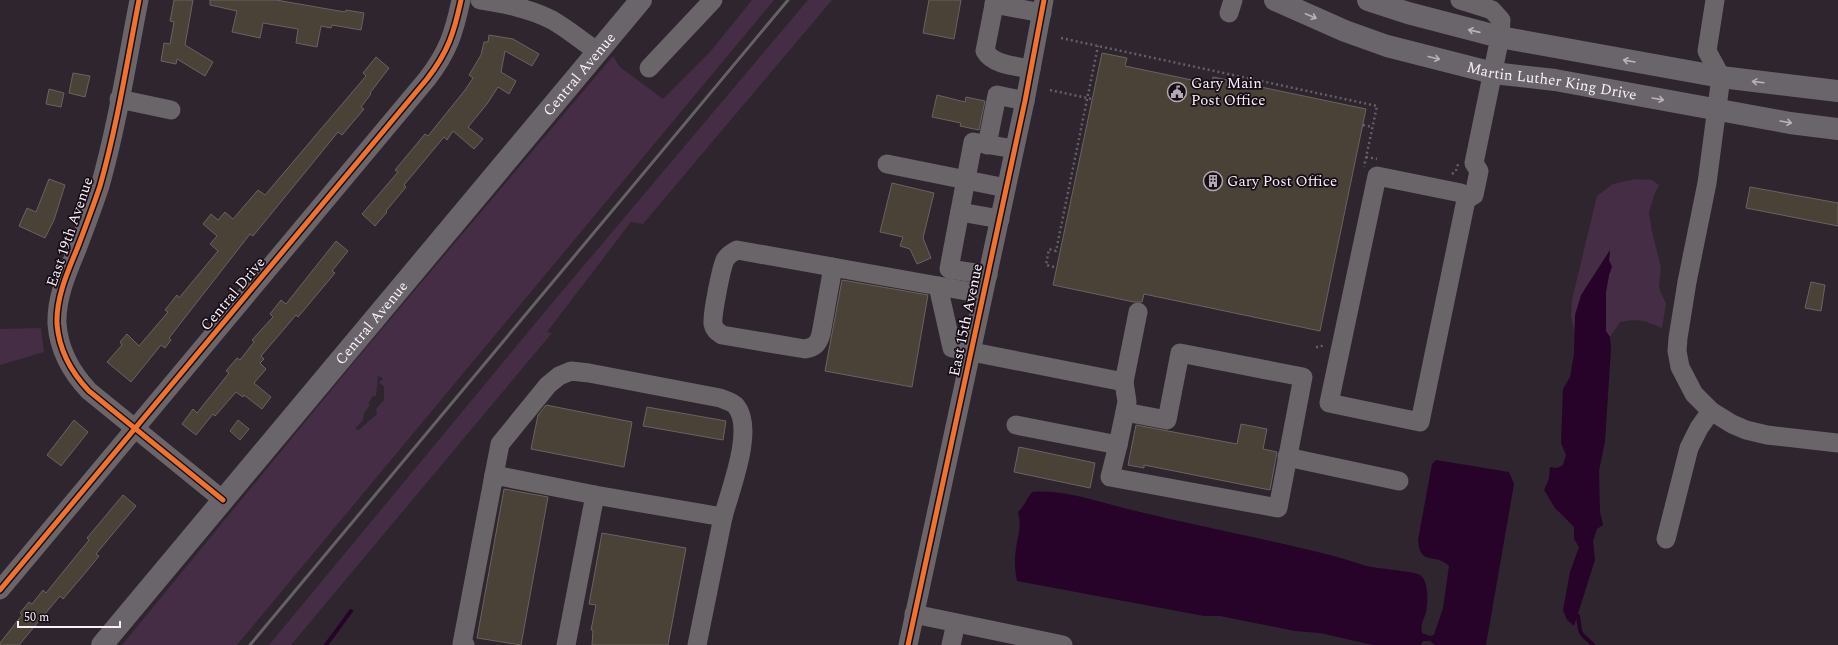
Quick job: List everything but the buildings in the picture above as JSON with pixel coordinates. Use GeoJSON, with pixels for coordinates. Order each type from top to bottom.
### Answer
{"type":"FeatureCollection","features":[{"type":"Feature","properties":{"kind":"main road","name":"Central Avenue"},"geometry":{"type":"LineString","coordinates":[[102,645],[642,0]]}},
{"type":"Feature","properties":{"kind":"main road","name":"Martin Luther King Drive"},"geometry":{"type":"LineString","coordinates":[[1275,0],[1346,31],[1387,46],[1493,73],[1555,80],[1790,123],[1838,129]]}},
{"type":"Feature","properties":{"kind":"main road"},"geometry":{"type":"LineString","coordinates":[[1368,0],[1408,14],[1500,37],[1721,77],[1838,92]]}},
{"type":"Feature","properties":{"kind":"street","name":"East 19th Avenue"},"geometry":{"type":"LineString","coordinates":[[140,0],[108,154],[99,188],[62,288],[59,299],[57,324],[64,353],[72,370],[89,391],[223,500]]}},
{"type":"Feature","properties":{"kind":"street","name":"Central Drive"},"geometry":{"type":"LineString","coordinates":[[0,590],[437,66],[450,41],[461,0]]}},
{"type":"Feature","properties":{"kind":"street"},"geometry":{"type":"LineString","coordinates":[[480,0],[512,6],[554,21],[598,52]]}},
{"type":"Feature","properties":{"kind":"street"},"geometry":{"type":"LineString","coordinates":[[649,68],[713,0]]}},
{"type":"Feature","properties":{"kind":"street"},"geometry":{"type":"LineString","coordinates":[[1460,0],[1492,10],[1501,20],[1500,37],[1493,73],[1466,162],[1467,168],[1464,196],[1420,422],[1330,403],[1378,176],[1464,196]]}},
{"type":"Feature","properties":{"kind":"street"},"geometry":{"type":"LineString","coordinates":[[1715,0],[1707,51],[1721,77],[1707,183],[1687,282],[1678,338],[1680,366],[1694,394],[1711,411],[1732,424],[1754,432],[1838,443]]}},
{"type":"Feature","properties":{"kind":"street"},"geometry":{"type":"LineString","coordinates":[[1031,69],[1006,64],[988,55],[986,51],[995,2],[1043,7]]}},
{"type":"Feature","properties":{"kind":"street","name":"East 15th Avenue"},"geometry":{"type":"LineString","coordinates":[[908,645],[1025,101],[1043,7]]}},
{"type":"Feature","properties":{"kind":"street"},"geometry":{"type":"LineString","coordinates":[[987,145],[997,95],[1025,101]]}},
{"type":"Feature","properties":{"kind":"street"},"geometry":{"type":"LineString","coordinates":[[119,99],[171,110]]}},
{"type":"Feature","properties":{"kind":"street"},"geometry":{"type":"LineString","coordinates":[[988,275],[949,269],[966,180],[974,142],[1014,149]]}},
{"type":"Feature","properties":{"kind":"street"},"geometry":{"type":"LineString","coordinates":[[887,164],[1006,188]]}},
{"type":"Feature","properties":{"kind":"street"},"geometry":{"type":"LineString","coordinates":[[960,212],[1000,219]]}},
{"type":"Feature","properties":{"kind":"street"},"geometry":{"type":"LineString","coordinates":[[833,268],[821,334],[819,342],[814,347],[805,349],[722,336],[716,331],[713,324],[714,314],[723,266],[726,258],[737,250],[983,294]]}},
{"type":"Feature","properties":{"kind":"street"},"geometry":{"type":"LineString","coordinates":[[938,286],[952,348],[1124,382]]}},
{"type":"Feature","properties":{"kind":"street"},"geometry":{"type":"LineString","coordinates":[[1124,412],[1167,420],[1180,353],[1303,377],[1278,508],[1110,477],[1118,445],[1124,412],[1127,402],[1124,382],[1138,312]]}},
{"type":"Feature","properties":{"kind":"street"},"geometry":{"type":"LineString","coordinates":[[465,645],[462,644],[500,444],[548,385],[559,376],[571,371],[589,373],[720,398],[736,406],[743,422],[744,441],[723,517],[697,645]]}},
{"type":"Feature","properties":{"kind":"street"},"geometry":{"type":"LineString","coordinates":[[1666,538],[1689,448],[1699,428],[1711,411]]}},
{"type":"Feature","properties":{"kind":"street"},"geometry":{"type":"LineString","coordinates":[[1016,425],[1118,445]]}},
{"type":"Feature","properties":{"kind":"street"},"geometry":{"type":"LineString","coordinates":[[1287,457],[1399,481]]}},
{"type":"Feature","properties":{"kind":"street"},"geometry":{"type":"LineString","coordinates":[[494,475],[596,495],[723,517]]}},
{"type":"Feature","properties":{"kind":"street"},"geometry":{"type":"LineString","coordinates":[[566,645],[596,495]]}},
{"type":"Feature","properties":{"kind":"street"},"geometry":{"type":"LineString","coordinates":[[914,614],[1063,645]]}},
{"type":"Feature","properties":{"kind":"street"},"geometry":{"type":"LineString","coordinates":[[951,645],[956,623]]}},
{"type":"Feature","properties":{"kind":"path"},"geometry":{"type":"LineString","coordinates":[[1061,38],[1377,106],[1373,126],[1363,125]]}},
{"type":"Feature","properties":{"kind":"path"},"geometry":{"type":"LineString","coordinates":[[1054,267],[1046,265],[1050,249],[1056,251],[1098,46]]}},
{"type":"Feature","properties":{"kind":"path"},"geometry":{"type":"LineString","coordinates":[[1050,90],[1092,99]]}},
{"type":"Feature","properties":{"kind":"path"},"geometry":{"type":"LineString","coordinates":[[1366,157],[1382,161]]}},
{"type":"Feature","properties":{"kind":"path"},"geometry":{"type":"LineString","coordinates":[[1447,175],[1452,174],[1466,162]]}},
{"type":"Feature","properties":{"kind":"shaded area"},"geometry":{"type":"Polygon","coordinates":[[[752,0],[774,0],[237,645],[122,645],[360,355],[613,56],[620,67],[663,99],[710,52],[752,0]],[[378,376],[376,396],[373,396],[368,404],[370,405],[364,413],[363,420],[355,429],[359,430],[377,414],[376,409],[384,400],[384,386],[379,383],[383,378],[378,376]]]}},
{"type":"Feature","properties":{"kind":"shaded area"},"geometry":{"type":"Polygon","coordinates":[[[808,0],[832,0],[643,224],[631,222],[547,332],[552,333],[291,645],[269,645],[548,308],[808,0]]]}},
{"type":"Feature","properties":{"kind":"shaded area"},"geometry":{"type":"Polygon","coordinates":[[[1635,179],[1652,180],[1659,185],[1654,195],[1649,213],[1661,267],[1659,288],[1666,304],[1662,328],[1646,322],[1632,320],[1620,322],[1610,337],[1606,332],[1606,292],[1612,267],[1609,260],[1610,251],[1575,333],[1571,316],[1572,300],[1597,196],[1613,184],[1635,179]]]}},
{"type":"Feature","properties":{"kind":"shaded area"},"geometry":{"type":"Polygon","coordinates":[[[1610,250],[1609,260],[1612,267],[1606,292],[1606,331],[1610,337],[1611,349],[1605,441],[1599,471],[1600,512],[1603,525],[1597,529],[1593,541],[1595,560],[1574,626],[1567,620],[1563,610],[1570,572],[1579,547],[1574,539],[1574,527],[1555,508],[1544,490],[1549,479],[1550,467],[1557,468],[1563,465],[1566,455],[1561,443],[1563,389],[1570,377],[1574,354],[1575,315],[1581,295],[1610,250]]]}},
{"type":"Feature","properties":{"kind":"shaded area"},"geometry":{"type":"Polygon","coordinates":[[[41,328],[44,352],[0,365],[0,329],[41,328]]]}},
{"type":"Feature","properties":{"kind":"shaded area"},"geometry":{"type":"Polygon","coordinates":[[[1436,460],[1509,472],[1514,484],[1486,645],[1435,645],[1430,641],[1423,641],[1421,645],[1373,645],[1320,633],[1295,631],[1220,616],[1204,616],[1017,581],[1015,553],[1020,527],[1018,512],[1032,492],[1058,493],[1309,550],[1363,565],[1420,575],[1425,582],[1427,592],[1427,608],[1422,625],[1422,633],[1430,636],[1434,635],[1443,608],[1449,566],[1444,562],[1425,556],[1419,548],[1418,540],[1432,464],[1436,460]]]}},
{"type":"Feature","properties":{"kind":"waterway"},"geometry":{"type":"LineString","coordinates":[[326,645],[351,611]]}},
{"type":"Feature","properties":{"kind":"waterway"},"geometry":{"type":"LineString","coordinates":[[1578,616],[1582,635],[1593,645]]}},
{"type":"Feature","properties":{"kind":"railway"},"geometry":{"type":"LineString","coordinates":[[250,645],[788,0]]}},
{"type":"Feature","properties":{"kind":"cycle path"},"geometry":{"type":"LineString","coordinates":[[139,0],[112,140],[100,186],[60,295],[57,314],[58,334],[63,352],[71,368],[89,391],[223,500]]}},
{"type":"Feature","properties":{"kind":"cycle path"},"geometry":{"type":"LineString","coordinates":[[0,590],[427,79],[440,60],[449,42],[456,22],[461,0]]}},
{"type":"Feature","properties":{"kind":"cycle path"},"geometry":{"type":"LineString","coordinates":[[908,645],[1025,101],[1044,0]]}},
{"type":"Feature","properties":{"kind":"place","name":"Gary Main Post Office"},"geometry":{"type":"Point","coordinates":[1177,92]}},
{"type":"Feature","properties":{"kind":"place","name":"Gary Post Office"},"geometry":{"type":"Point","coordinates":[1213,181]}}]}
